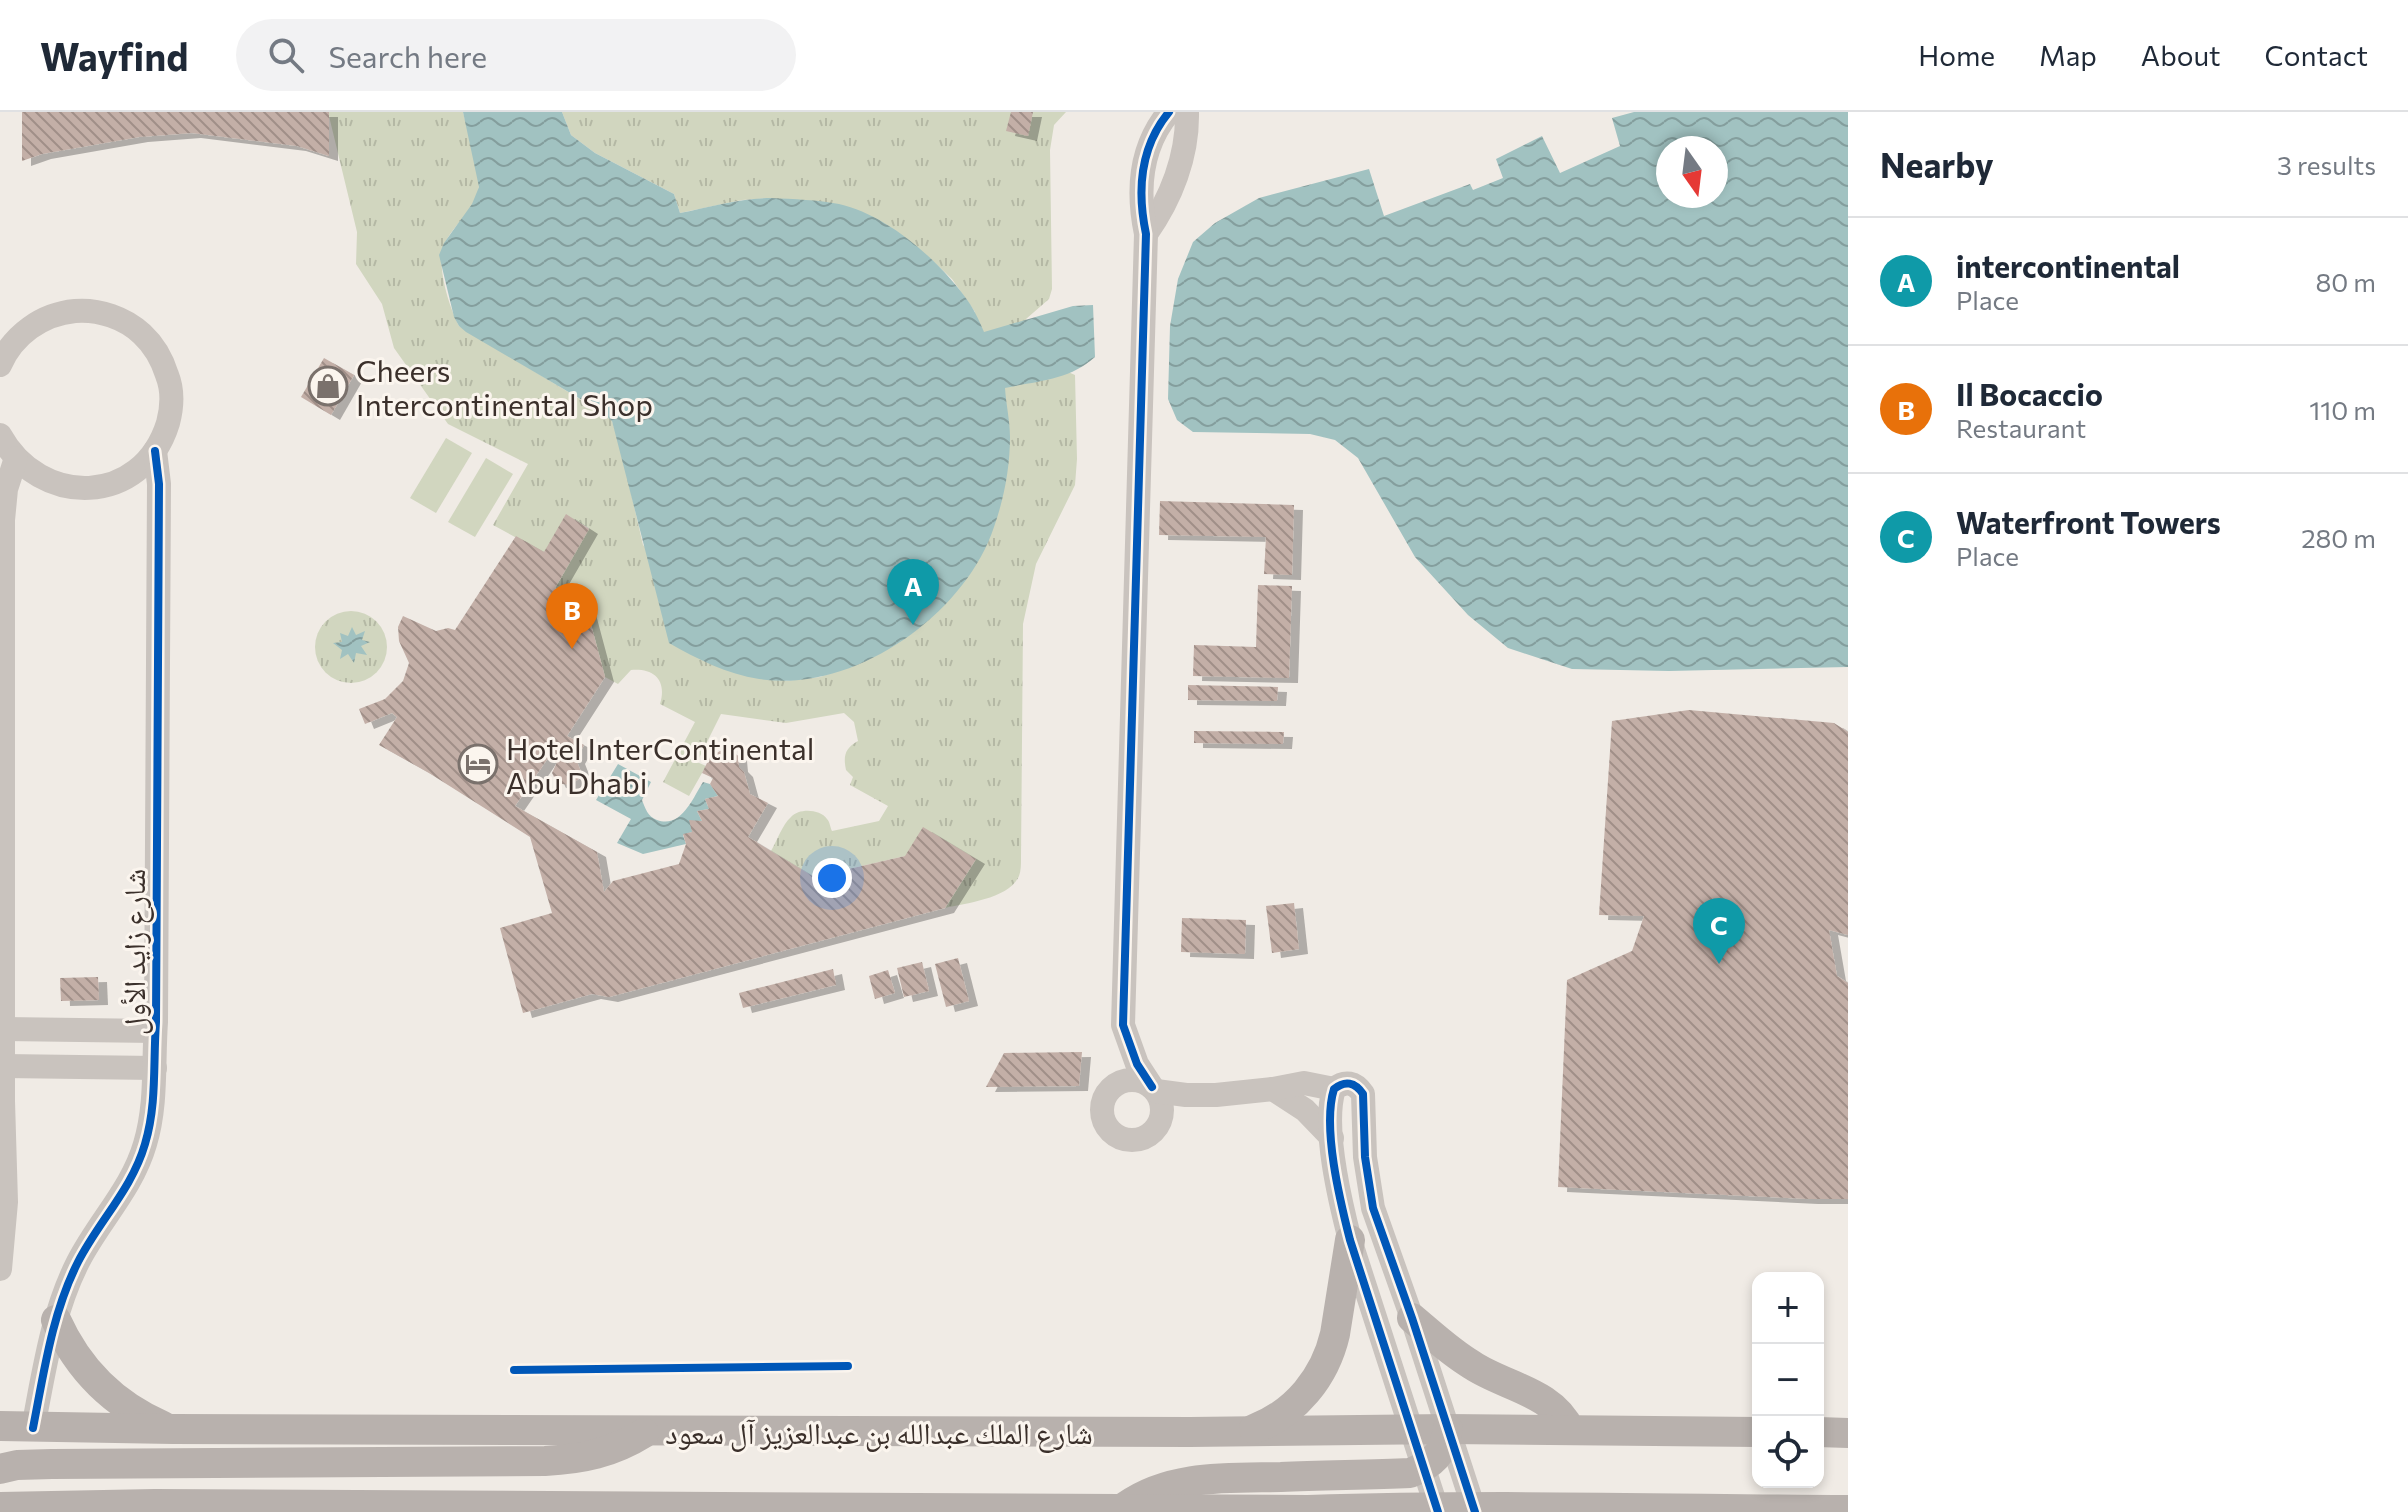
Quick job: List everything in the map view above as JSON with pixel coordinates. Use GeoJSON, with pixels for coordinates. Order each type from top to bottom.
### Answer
{"type":"FeatureCollection","features":[{"type":"Feature","properties":{"kind":"main road"},"geometry":{"type":"LineString","coordinates":[[1246,1432],[1291,1408],[1321,1372],[1332,1348],[1350,1240]]}},
{"type":"Feature","properties":{"kind":"main road"},"geometry":{"type":"LineString","coordinates":[[1412,1318],[1471,1365],[1550,1403],[1565,1419],[1570,1430]]}},
{"type":"Feature","properties":{"kind":"main road"},"geometry":{"type":"LineString","coordinates":[[56,1320],[75,1355],[105,1390],[125,1406],[173,1429]]}},
{"type":"Feature","properties":{"kind":"main road","name":"شارع الملك عبدالله بن عبدالعزيز آل سعود"},"geometry":{"type":"LineString","coordinates":[[0,1426],[173,1429],[1752,1432]]}},
{"type":"Feature","properties":{"kind":"main road","name":"شارع زايد الأول"},"geometry":{"type":"LineString","coordinates":[[0,1500],[6,1462],[33,1428]]}},
{"type":"Feature","properties":{"kind":"main road"},"geometry":{"type":"LineString","coordinates":[[1122,1509],[1138,1497],[1158,1489],[1199,1480],[1410,1473],[1424,1468],[1441,1452],[1448,1429]]}},
{"type":"Feature","properties":{"kind":"main road"},"geometry":{"type":"LineString","coordinates":[[6,1462],[569,1460],[602,1454],[650,1430]]}},
{"type":"Feature","properties":{"kind":"main road"},"geometry":{"type":"LineString","coordinates":[[1824,1432],[1848,1433]]}},
{"type":"Feature","properties":{"kind":"main road"},"geometry":{"type":"LineString","coordinates":[[0,1507],[1848,1510]]}},
{"type":"Feature","properties":{"kind":"street"},"geometry":{"type":"LineString","coordinates":[[1112,1088],[1118,1039],[1123,1025],[1146,234],[1141,195],[1143,169],[1153,136],[1169,112]]}},
{"type":"Feature","properties":{"kind":"street"},"geometry":{"type":"LineString","coordinates":[[1146,234],[1185,112]]}},
{"type":"Feature","properties":{"kind":"street"},"geometry":{"type":"LineString","coordinates":[[4,354],[25,332],[41,321],[58,314],[96,312],[114,317],[147,338],[162,359],[171,398],[170,416],[155,451],[130,474],[113,483],[75,488],[56,485],[39,477],[6,447]]}},
{"type":"Feature","properties":{"kind":"street"},"geometry":{"type":"LineString","coordinates":[[0,1269],[6,1202],[2,694],[6,447]]}},
{"type":"Feature","properties":{"kind":"street","name":"شارع زايد الأول"},"geometry":{"type":"LineString","coordinates":[[33,1428],[56,1320],[79,1261],[124,1191],[139,1159],[154,1105],[159,484],[155,451]]}},
{"type":"Feature","properties":{"kind":"street"},"geometry":{"type":"LineString","coordinates":[[1123,1025],[1137,1064],[1154,1089],[1163,1108],[1158,1126],[1152,1134],[1143,1139],[1122,1139],[1106,1126],[1102,1107],[1105,1096],[1112,1088],[1131,1080],[1154,1089],[1186,1095],[1216,1095],[1304,1083],[1334,1089],[1346,1083],[1353,1084],[1363,1094],[1365,1157],[1373,1208],[1474,1509]]}},
{"type":"Feature","properties":{"kind":"street"},"geometry":{"type":"LineString","coordinates":[[4,1029],[155,1031]]}},
{"type":"Feature","properties":{"kind":"street"},"geometry":{"type":"LineString","coordinates":[[4,1066],[155,1068]]}},
{"type":"Feature","properties":{"kind":"street"},"geometry":{"type":"LineString","coordinates":[[1273,1089],[1305,1110],[1332,1138]]}},
{"type":"Feature","properties":{"kind":"street"},"geometry":{"type":"LineString","coordinates":[[1334,1089],[1331,1102],[1332,1138],[1337,1185],[1350,1240],[1438,1509]]}},
{"type":"Feature","properties":{"kind":"street"},"geometry":{"type":"LineString","coordinates":[[1158,1126],[1216,1095]]}},
{"type":"Feature","properties":{"kind":"green space"},"geometry":{"type":"Polygon","coordinates":[[[328,112],[463,112],[477,167],[478,193],[442,252],[442,273],[459,326],[608,416],[621,449],[643,545],[786,681],[820,677],[860,663],[975,312],[952,279],[895,231],[770,198],[742,200],[680,213],[674,194],[595,153],[571,135],[562,112],[1066,112],[1054,125],[1050,150],[1052,289],[1049,299],[1026,319],[1059,368],[1075,375],[1077,459],[1075,485],[1036,564],[1023,624],[1021,865],[1014,884],[986,899],[945,908],[976,859],[905,856],[814,877],[771,851],[785,824],[799,812],[820,813],[828,820],[832,831],[879,821],[888,806],[850,785],[853,777],[846,770],[845,757],[850,747],[858,741],[854,722],[844,713],[786,723],[721,714],[697,762],[706,766],[689,796],[663,782],[695,722],[660,704],[660,683],[647,671],[631,670],[618,684],[605,677],[586,606],[555,588],[589,528],[566,515],[546,554],[493,525],[528,464],[448,424],[394,348],[382,304],[356,264],[357,232],[328,112]]]}},
{"type":"Feature","properties":{"kind":"green space"},"geometry":{"type":"Polygon","coordinates":[[[446,438],[472,453],[436,513],[410,498],[446,438]]]}},
{"type":"Feature","properties":{"kind":"green space"},"geometry":{"type":"Polygon","coordinates":[[[486,458],[513,474],[475,537],[448,522],[486,458]]]}},
{"type":"Feature","properties":{"kind":"green space"},"geometry":{"type":"Polygon","coordinates":[[[351,611],[371,617],[381,627],[387,647],[381,667],[371,677],[351,683],[331,677],[321,667],[315,647],[321,627],[331,617],[351,611]]]}},
{"type":"Feature","properties":{"kind":"water"},"geometry":{"type":"Polygon","coordinates":[[[463,112],[562,112],[571,135],[595,153],[674,194],[680,213],[760,198],[823,202],[858,210],[895,230],[930,258],[970,304],[984,332],[1073,306],[1093,305],[1095,357],[1064,375],[1005,388],[1010,448],[998,516],[979,559],[958,590],[932,618],[901,642],[867,661],[831,674],[795,680],[759,679],[735,674],[669,643],[612,421],[601,411],[466,332],[454,317],[439,255],[472,204],[479,187],[463,112]]]}},
{"type":"Feature","properties":{"kind":"water"},"geometry":{"type":"Polygon","coordinates":[[[1634,112],[1848,112],[1848,667],[1669,671],[1572,669],[1508,648],[1468,615],[1415,557],[1358,458],[1335,440],[1310,434],[1193,432],[1177,420],[1168,399],[1170,326],[1178,279],[1193,242],[1215,223],[1259,198],[1369,169],[1384,216],[1470,184],[1473,190],[1503,178],[1496,159],[1542,136],[1560,173],[1620,146],[1612,118],[1634,112]]]}},
{"type":"Feature","properties":{"kind":"water"},"geometry":{"type":"Polygon","coordinates":[[[352,627],[356,635],[365,631],[362,640],[370,642],[361,646],[367,655],[356,653],[354,663],[348,654],[340,659],[342,650],[333,643],[342,642],[340,633],[348,636],[352,627]]]}},
{"type":"Feature","properties":{"kind":"water"},"geometry":{"type":"Polygon","coordinates":[[[618,764],[651,782],[642,800],[654,819],[665,822],[673,820],[685,810],[703,782],[710,784],[718,796],[705,799],[709,809],[697,811],[702,821],[692,832],[683,835],[686,844],[643,854],[617,843],[631,819],[596,800],[618,764]]]}},
{"type":"Feature","properties":{"kind":"building"},"geometry":{"type":"Polygon","coordinates":[[[22,112],[329,112],[329,156],[297,146],[192,133],[139,137],[42,154],[22,161],[22,112]]]}},
{"type":"Feature","properties":{"kind":"building"},"geometry":{"type":"Polygon","coordinates":[[[1011,112],[1033,112],[1028,136],[1006,131],[1011,112]]]}},
{"type":"Feature","properties":{"kind":"building"},"geometry":{"type":"Polygon","coordinates":[[[324,358],[354,375],[331,415],[301,397],[324,358]]]}},
{"type":"Feature","properties":{"kind":"building"},"geometry":{"type":"Polygon","coordinates":[[[1160,501],[1294,505],[1292,575],[1264,574],[1266,537],[1159,535],[1160,501]]]}},
{"type":"Feature","properties":{"kind":"building","name":"Hotel InterContinental Abu Dhabi"},"geometry":{"type":"Polygon","coordinates":[[[566,514],[589,529],[555,588],[586,606],[605,677],[567,736],[584,745],[576,759],[581,772],[579,779],[568,785],[557,783],[552,773],[557,762],[548,758],[515,806],[597,852],[604,892],[613,881],[679,864],[686,844],[683,834],[692,832],[689,820],[702,821],[697,811],[709,809],[705,799],[718,796],[710,784],[713,778],[702,773],[710,757],[720,751],[732,750],[738,756],[750,794],[768,803],[748,837],[814,877],[905,856],[923,827],[976,859],[945,908],[609,997],[592,994],[523,1013],[500,928],[552,913],[530,837],[379,745],[397,717],[392,713],[365,724],[359,709],[385,699],[403,681],[409,663],[399,641],[398,627],[403,616],[436,631],[455,630],[516,536],[544,552],[566,514]]]}},
{"type":"Feature","properties":{"kind":"building"},"geometry":{"type":"Polygon","coordinates":[[[1258,585],[1292,586],[1289,678],[1193,676],[1194,645],[1256,647],[1258,585]]]}},
{"type":"Feature","properties":{"kind":"building"},"geometry":{"type":"Polygon","coordinates":[[[1188,685],[1278,687],[1277,701],[1188,700],[1188,685]]]}},
{"type":"Feature","properties":{"kind":"building"},"geometry":{"type":"Polygon","coordinates":[[[1689,710],[1834,723],[1848,732],[1848,935],[1829,930],[1837,976],[1848,983],[1848,1199],[1558,1187],[1567,980],[1632,951],[1644,916],[1599,915],[1612,721],[1689,710]]]}},
{"type":"Feature","properties":{"kind":"building"},"geometry":{"type":"Polygon","coordinates":[[[1194,731],[1284,732],[1283,744],[1194,743],[1194,731]]]}},
{"type":"Feature","properties":{"kind":"building"},"geometry":{"type":"Polygon","coordinates":[[[1294,903],[1299,949],[1272,953],[1266,906],[1294,903]]]}},
{"type":"Feature","properties":{"kind":"building"},"geometry":{"type":"Polygon","coordinates":[[[1182,918],[1246,920],[1245,954],[1181,952],[1182,918]]]}},
{"type":"Feature","properties":{"kind":"building"},"geometry":{"type":"Polygon","coordinates":[[[958,958],[969,1001],[946,1007],[935,964],[958,958]]]}},
{"type":"Feature","properties":{"kind":"building"},"geometry":{"type":"Polygon","coordinates":[[[922,962],[929,991],[904,997],[897,968],[922,962]]]}},
{"type":"Feature","properties":{"kind":"building"},"geometry":{"type":"Polygon","coordinates":[[[833,969],[836,985],[743,1008],[739,993],[833,969]]]}},
{"type":"Feature","properties":{"kind":"building"},"geometry":{"type":"Polygon","coordinates":[[[888,970],[895,993],[875,999],[869,976],[888,970]]]}},
{"type":"Feature","properties":{"kind":"building"},"geometry":{"type":"Polygon","coordinates":[[[98,977],[99,1000],[61,1001],[60,978],[98,977]]]}},
{"type":"Feature","properties":{"kind":"building"},"geometry":{"type":"Polygon","coordinates":[[[1082,1052],[1079,1086],[986,1087],[1004,1053],[1082,1052]]]}},
{"type":"Feature","properties":{"kind":"cycle path"},"geometry":{"type":"LineString","coordinates":[[1152,1087],[1137,1064],[1123,1025],[1146,234],[1142,186],[1143,170],[1152,140],[1169,112]]}},
{"type":"Feature","properties":{"kind":"cycle path"},"geometry":{"type":"LineString","coordinates":[[33,1428],[50,1343],[69,1281],[86,1247],[132,1176],[145,1144],[151,1114],[156,1022],[159,484],[155,451]]}},
{"type":"Feature","properties":{"kind":"cycle path"},"geometry":{"type":"LineString","coordinates":[[1438,1512],[1350,1240],[1342,1205],[1330,1123],[1334,1089],[1346,1083],[1357,1087],[1363,1094],[1365,1157],[1373,1208],[1475,1512]]}},
{"type":"Feature","properties":{"kind":"cycle path"},"geometry":{"type":"LineString","coordinates":[[514,1370],[848,1366]]}},
{"type":"Feature","properties":{"kind":"place","name":"Cheers Intercontinental Shop"},"geometry":{"type":"Point","coordinates":[328,386]}},
{"type":"Feature","properties":{"kind":"place","name":"intercontinental"},"geometry":{"type":"Point","coordinates":[913,625]}},
{"type":"Feature","properties":{"kind":"place","name":"Il Bocaccio"},"geometry":{"type":"Point","coordinates":[572,649]}},
{"type":"Feature","properties":{"kind":"place","name":"Hotel InterContinental Abu Dhabi"},"geometry":{"type":"Point","coordinates":[478,764]}},
{"type":"Feature","properties":{"kind":"place","name":"Waterfront Towers"},"geometry":{"type":"Point","coordinates":[1719,964]}}]}
